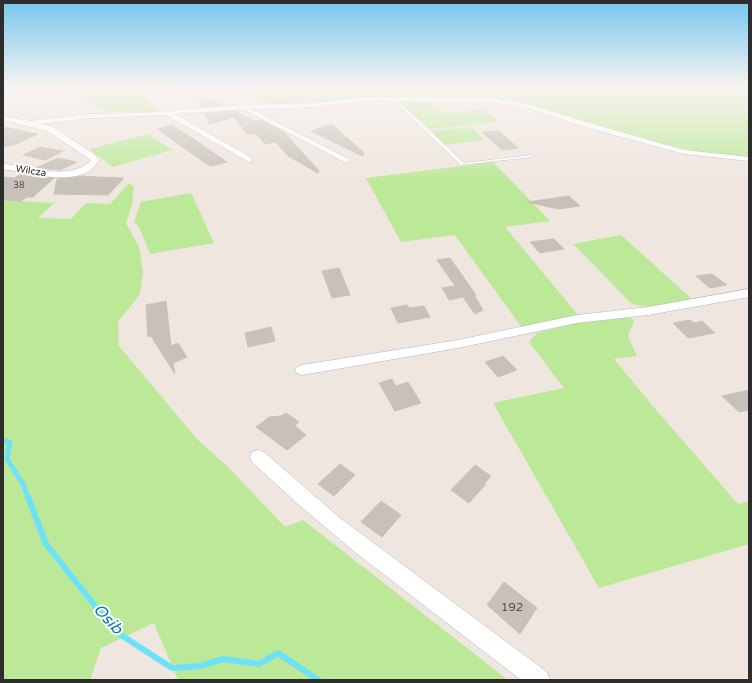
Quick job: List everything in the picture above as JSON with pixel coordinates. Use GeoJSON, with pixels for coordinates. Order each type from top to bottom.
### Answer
{"type":"FeatureCollection","features":[{"type":"Feature","properties":{"kind":"street"},"geometry":{"type":"LineString","coordinates":[[8,119],[29,123],[66,119]]}},
{"type":"Feature","properties":{"kind":"street"},"geometry":{"type":"LineString","coordinates":[[178,119],[249,160]]}},
{"type":"Feature","properties":{"kind":"street"},"geometry":{"type":"LineString","coordinates":[[265,119],[346,161]]}},
{"type":"Feature","properties":{"kind":"street"},"geometry":{"type":"LineString","coordinates":[[568,119],[679,151],[700,155],[749,159]]}},
{"type":"Feature","properties":{"kind":"street","name":"Wilcza"},"geometry":{"type":"LineString","coordinates":[[3,166],[25,171],[58,174],[77,172],[93,165],[95,160],[91,156],[50,129],[29,123]]}},
{"type":"Feature","properties":{"kind":"street"},"geometry":{"type":"LineString","coordinates":[[302,370],[458,344],[577,319],[648,311],[749,293]]}},
{"type":"Feature","properties":{"kind":"street"},"geometry":{"type":"LineString","coordinates":[[258,457],[305,500],[366,549],[539,680]]}},
{"type":"Feature","properties":{"kind":"lane"},"geometry":{"type":"LineString","coordinates":[[415,119],[463,164],[532,156]]}},
{"type":"Feature","properties":{"kind":"green space"},"geometry":{"type":"Polygon","coordinates":[[[418,119],[495,119],[498,122],[430,129],[418,119]]]}},
{"type":"Feature","properties":{"kind":"green space"},"geometry":{"type":"Polygon","coordinates":[[[574,119],[749,119],[749,157],[709,154],[663,144],[574,119]]]}},
{"type":"Feature","properties":{"kind":"green space"},"geometry":{"type":"Polygon","coordinates":[[[471,127],[485,140],[444,145],[432,131],[471,127]]]}},
{"type":"Feature","properties":{"kind":"green space"},"geometry":{"type":"Polygon","coordinates":[[[148,134],[172,150],[113,167],[89,149],[148,134]]]}},
{"type":"Feature","properties":{"kind":"green space"},"geometry":{"type":"Polygon","coordinates":[[[493,162],[550,221],[505,227],[579,316],[522,328],[455,235],[401,242],[366,178],[493,162]]]}},
{"type":"Feature","properties":{"kind":"green space"},"geometry":{"type":"Polygon","coordinates":[[[129,183],[134,187],[132,204],[126,223],[139,247],[143,272],[140,294],[118,322],[119,346],[196,438],[228,467],[285,527],[303,520],[508,680],[178,680],[154,623],[101,648],[90,680],[3,680],[3,200],[54,203],[38,218],[71,219],[86,203],[110,204],[129,183]]]}},
{"type":"Feature","properties":{"kind":"green space"},"geometry":{"type":"Polygon","coordinates":[[[191,193],[214,243],[150,254],[139,227],[134,222],[141,202],[191,193]]]}},
{"type":"Feature","properties":{"kind":"green space"},"geometry":{"type":"Polygon","coordinates":[[[621,235],[692,299],[647,307],[632,304],[573,244],[621,235]]]}},
{"type":"Feature","properties":{"kind":"green space"},"geometry":{"type":"Polygon","coordinates":[[[630,317],[634,321],[628,336],[637,356],[614,359],[738,504],[749,501],[749,544],[599,588],[493,403],[564,388],[529,342],[537,333],[578,322],[630,317]]]}},
{"type":"Feature","properties":{"kind":"building"},"geometry":{"type":"Polygon","coordinates":[[[207,119],[227,119],[209,124],[207,119]]]}},
{"type":"Feature","properties":{"kind":"building"},"geometry":{"type":"Polygon","coordinates":[[[235,119],[252,119],[256,121],[261,120],[285,133],[319,171],[318,173],[288,156],[276,142],[265,144],[256,134],[247,134],[235,119]]]}},
{"type":"Feature","properties":{"kind":"building"},"geometry":{"type":"Polygon","coordinates":[[[332,124],[364,153],[362,156],[311,131],[332,124]]]}},
{"type":"Feature","properties":{"kind":"building"},"geometry":{"type":"Polygon","coordinates":[[[172,125],[227,162],[212,166],[207,164],[157,129],[172,125]]]}},
{"type":"Feature","properties":{"kind":"building"},"geometry":{"type":"Polygon","coordinates":[[[3,127],[38,134],[14,145],[3,147],[3,127]]]}},
{"type":"Feature","properties":{"kind":"building"},"geometry":{"type":"Polygon","coordinates":[[[499,131],[518,148],[502,150],[482,132],[499,131]]]}},
{"type":"Feature","properties":{"kind":"building"},"geometry":{"type":"Polygon","coordinates":[[[40,147],[63,151],[45,160],[23,155],[40,147]]]}},
{"type":"Feature","properties":{"kind":"building"},"geometry":{"type":"Polygon","coordinates":[[[58,158],[77,162],[60,170],[36,168],[58,158]]]}},
{"type":"Feature","properties":{"kind":"building"},"geometry":{"type":"Polygon","coordinates":[[[22,174],[54,178],[33,197],[27,197],[21,201],[3,200],[3,177],[14,178],[22,174]]]}},
{"type":"Feature","properties":{"kind":"building"},"geometry":{"type":"Polygon","coordinates":[[[82,176],[124,178],[108,195],[54,194],[57,179],[82,176]]]}},
{"type":"Feature","properties":{"kind":"building"},"geometry":{"type":"Polygon","coordinates":[[[569,196],[580,206],[558,209],[527,202],[569,196]]]}},
{"type":"Feature","properties":{"kind":"building"},"geometry":{"type":"Polygon","coordinates":[[[554,239],[564,249],[540,253],[530,242],[554,239]]]}},
{"type":"Feature","properties":{"kind":"building"},"geometry":{"type":"Polygon","coordinates":[[[450,258],[476,295],[474,295],[483,310],[475,314],[463,297],[449,300],[442,288],[455,286],[437,260],[450,258]]]}},
{"type":"Feature","properties":{"kind":"building"},"geometry":{"type":"Polygon","coordinates":[[[339,268],[350,295],[332,298],[322,271],[339,268]]]}},
{"type":"Feature","properties":{"kind":"building"},"geometry":{"type":"Polygon","coordinates":[[[712,274],[727,285],[710,288],[696,276],[712,274]]]}},
{"type":"Feature","properties":{"kind":"building"},"geometry":{"type":"Polygon","coordinates":[[[166,301],[171,346],[178,343],[187,357],[173,363],[175,374],[151,336],[148,337],[146,305],[166,301]]]}},
{"type":"Feature","properties":{"kind":"building"},"geometry":{"type":"Polygon","coordinates":[[[407,305],[409,308],[424,306],[430,317],[398,323],[391,308],[407,305]]]}},
{"type":"Feature","properties":{"kind":"building"},"geometry":{"type":"Polygon","coordinates":[[[690,320],[694,323],[702,321],[715,333],[688,338],[673,323],[690,320]]]}},
{"type":"Feature","properties":{"kind":"building"},"geometry":{"type":"Polygon","coordinates":[[[271,327],[275,341],[248,347],[245,333],[271,327]]]}},
{"type":"Feature","properties":{"kind":"building"},"geometry":{"type":"Polygon","coordinates":[[[503,356],[517,370],[498,377],[485,362],[503,356]]]}},
{"type":"Feature","properties":{"kind":"building"},"geometry":{"type":"Polygon","coordinates":[[[392,379],[396,386],[408,382],[421,403],[395,411],[379,383],[392,379]]]}},
{"type":"Feature","properties":{"kind":"building"},"geometry":{"type":"Polygon","coordinates":[[[749,390],[749,410],[739,412],[722,396],[749,390]]]}},
{"type":"Feature","properties":{"kind":"building"},"geometry":{"type":"Polygon","coordinates":[[[286,413],[299,422],[295,426],[306,435],[287,450],[256,427],[269,417],[281,416],[286,413]]]}},
{"type":"Feature","properties":{"kind":"building"},"geometry":{"type":"Polygon","coordinates":[[[340,464],[355,475],[334,496],[318,484],[340,464]]]}},
{"type":"Feature","properties":{"kind":"building"},"geometry":{"type":"Polygon","coordinates":[[[475,465],[491,476],[469,503],[451,490],[475,465]]]}},
{"type":"Feature","properties":{"kind":"building"},"geometry":{"type":"Polygon","coordinates":[[[381,501],[401,515],[382,537],[361,522],[381,501]]]}},
{"type":"Feature","properties":{"kind":"building"},"geometry":{"type":"Polygon","coordinates":[[[504,582],[537,608],[520,634],[487,605],[504,582]]]}},
{"type":"Feature","properties":{"kind":"waterway","name":"Osib"},"geometry":{"type":"LineString","coordinates":[[3,440],[10,443],[7,459],[23,484],[28,498]]}},
{"type":"Feature","properties":{"kind":"waterway","name":"Osib"},"geometry":{"type":"LineString","coordinates":[[28,497],[46,544],[115,631],[172,668],[200,666],[224,659],[259,664],[278,653],[318,680]]}}]}
